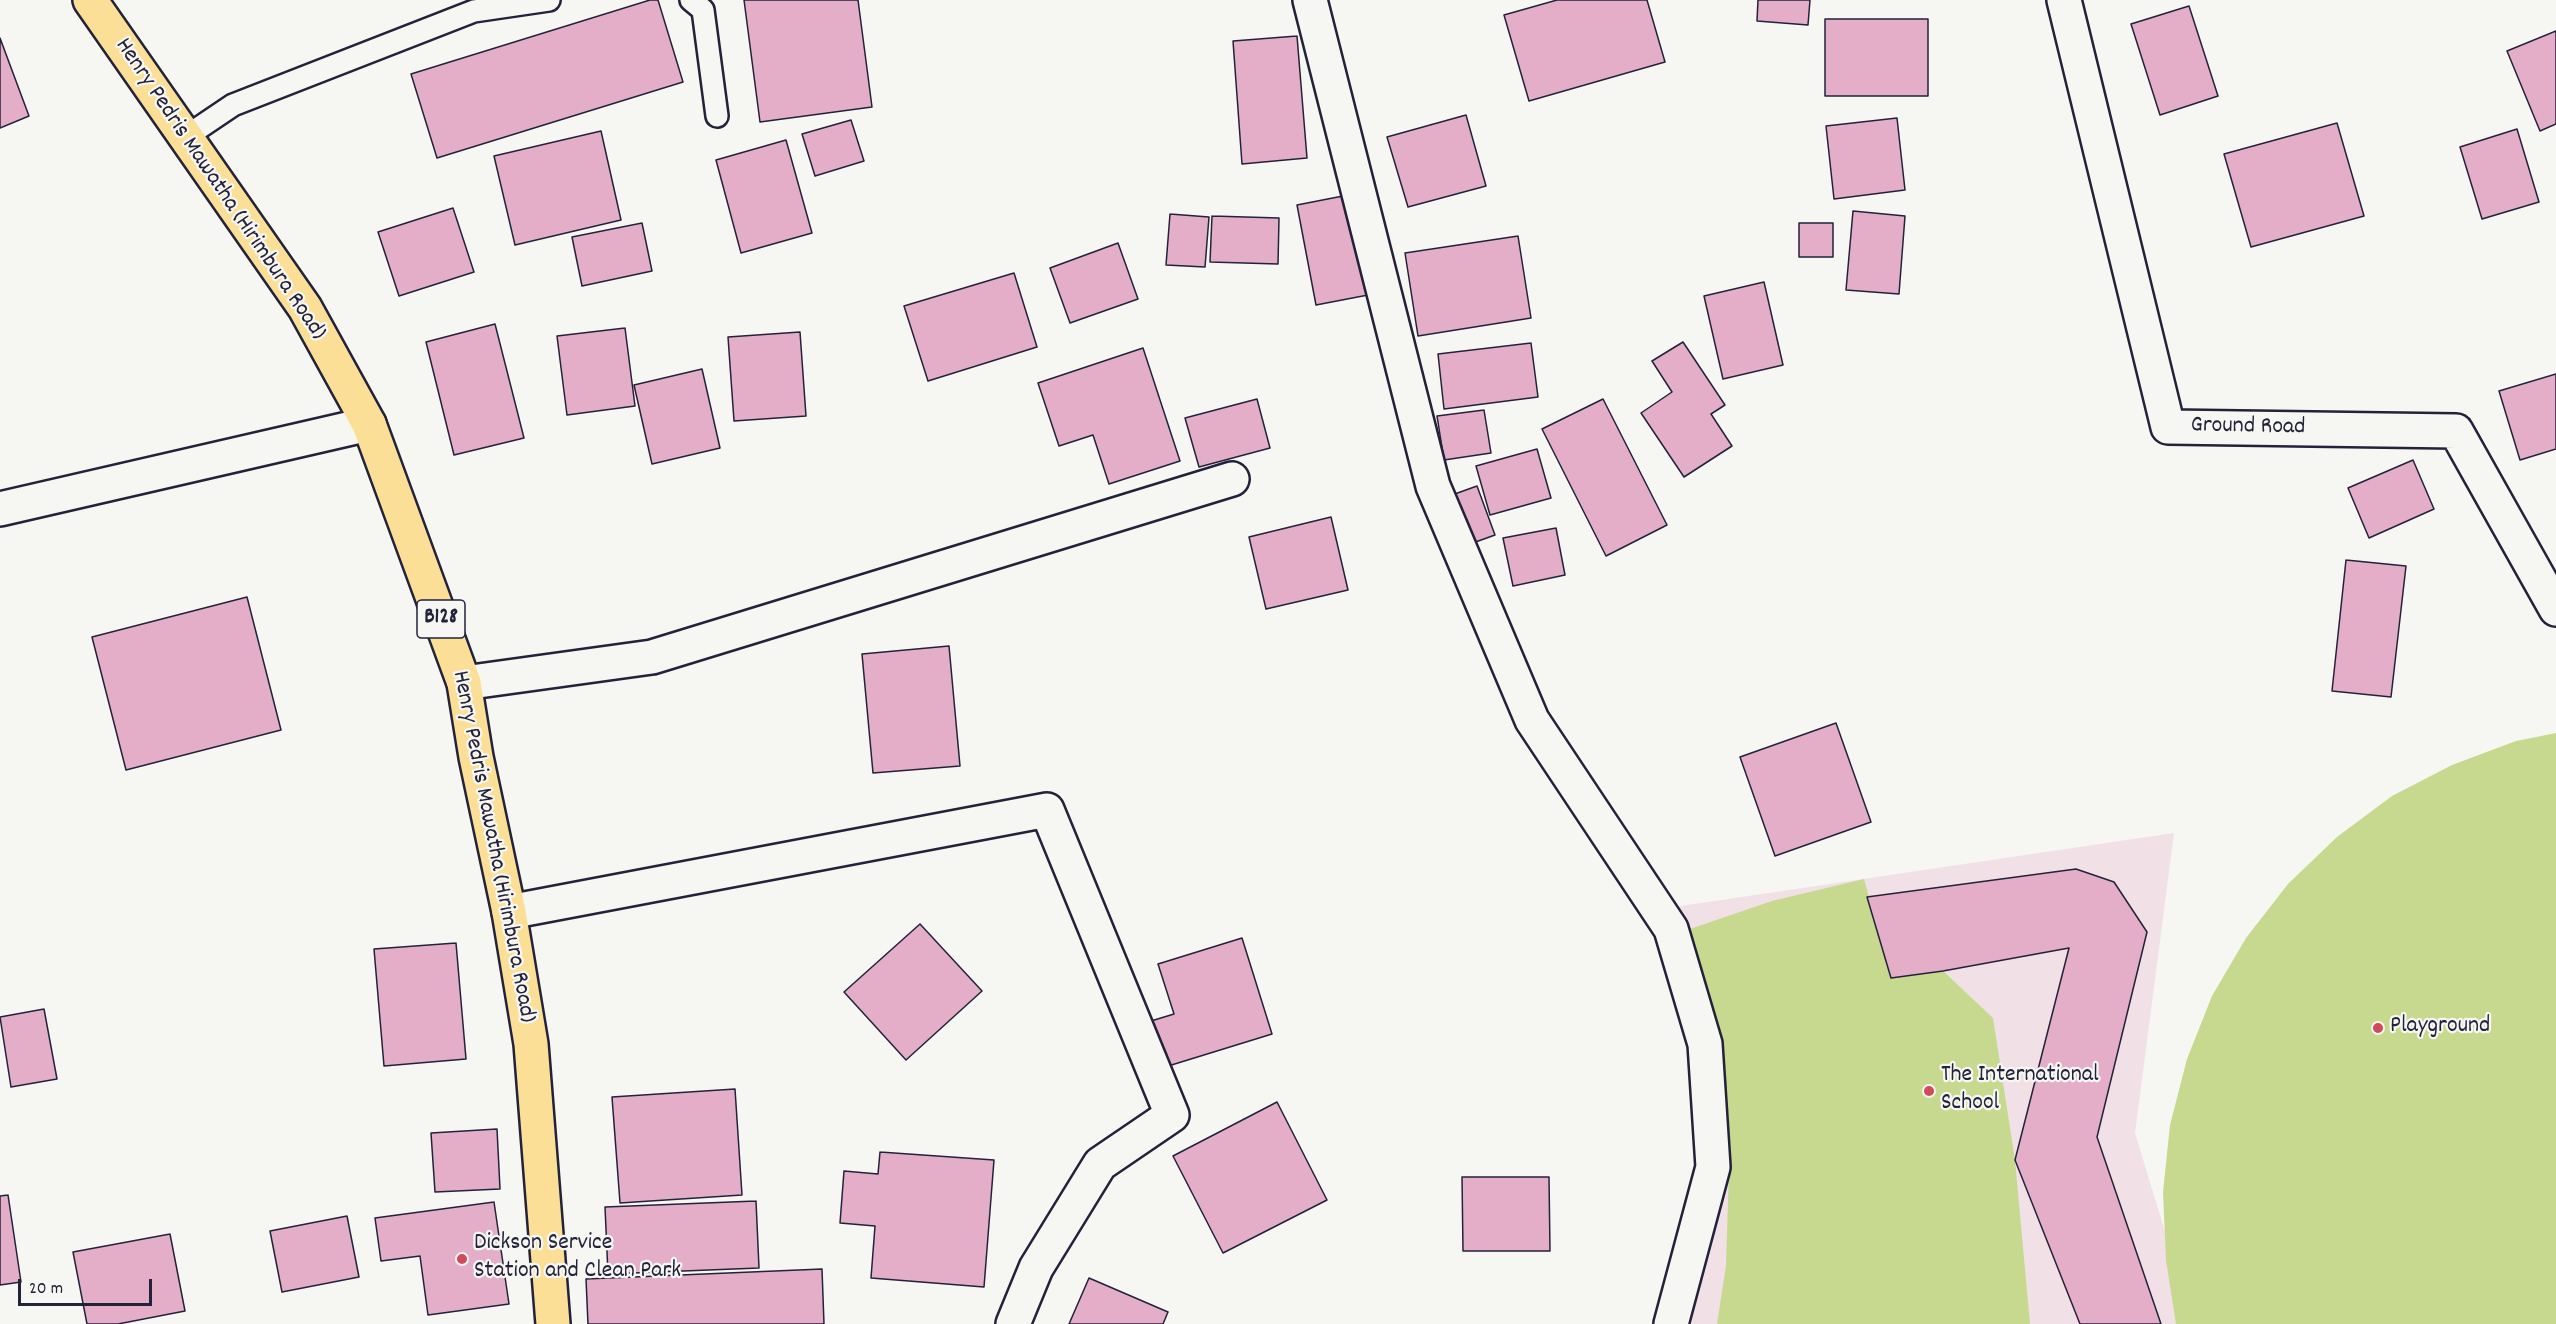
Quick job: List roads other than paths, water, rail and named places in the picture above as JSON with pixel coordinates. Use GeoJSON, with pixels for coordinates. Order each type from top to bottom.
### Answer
{"type":"FeatureCollection","features":[{"type":"Feature","properties":{"kind":"main road","name":"Henry Pedris Mawatha (Hirimbura Road)"},"geometry":{"type":"LineString","coordinates":[[90,0],[184,138],[305,308],[369,424],[464,683],[476,756],[509,912],[531,1044],[553,1324]]}},
{"type":"Feature","properties":{"kind":"street"},"geometry":{"type":"LineString","coordinates":[[1310,0],[1432,486],[1532,720],[1671,929],[1706,1044],[1713,1167],[1671,1324]]}},
{"type":"Feature","properties":{"kind":"street","name":"Ground Road"},"geometry":{"type":"LineString","coordinates":[[2064,0],[2168,427],[2456,431],[2556,609]]}},
{"type":"Feature","properties":{"kind":"street"},"geometry":{"type":"LineString","coordinates":[[0,509],[369,424]]}},
{"type":"Feature","properties":{"kind":"street"},"geometry":{"type":"LineString","coordinates":[[464,683],[652,657],[1232,479]]}},
{"type":"Feature","properties":{"kind":"street"},"geometry":{"type":"LineString","coordinates":[[509,912],[1047,810],[1172,1115],[1100,1164],[1036,1268],[1013,1324]]}},
{"type":"Feature","properties":{"kind":"lane"},"geometry":{"type":"LineString","coordinates":[[184,138],[233,105],[474,11],[549,0]]}},
{"type":"Feature","properties":{"kind":"lane"},"geometry":{"type":"LineString","coordinates":[[691,0],[703,10],[717,116]]}},
{"type":"Feature","properties":{"kind":"place","name":"Playground"},"geometry":{"type":"Point","coordinates":[2378,1028]}},
{"type":"Feature","properties":{"kind":"place","name":"The International School"},"geometry":{"type":"Point","coordinates":[1929,1091]}},
{"type":"Feature","properties":{"kind":"place","name":"Dickson Service Station and Clean Park"},"geometry":{"type":"Point","coordinates":[462,1259]}}]}
